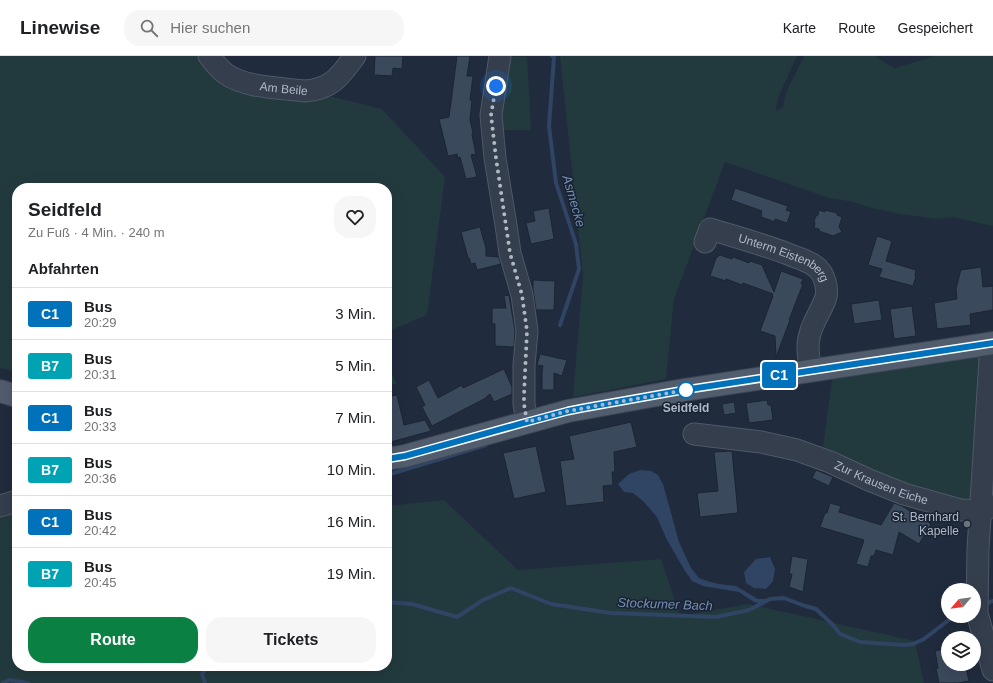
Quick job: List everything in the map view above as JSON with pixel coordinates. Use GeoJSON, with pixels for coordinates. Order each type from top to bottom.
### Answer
{"type":"FeatureCollection","features":[{"type":"Feature","properties":{"kind":"main road"},"geometry":{"type":"LineString","coordinates":[[392,458],[405,456],[568,411],[659,394],[992,343]]}},
{"type":"Feature","properties":{"kind":"main road"},"geometry":{"type":"LineString","coordinates":[[0,391],[12,395]]}},
{"type":"Feature","properties":{"kind":"street","name":"Am Beile"},"geometry":{"type":"LineString","coordinates":[[209,56],[218,67],[239,81],[254,85],[313,91],[326,87],[340,76],[355,56]]}},
{"type":"Feature","properties":{"kind":"street"},"geometry":{"type":"LineString","coordinates":[[500,56],[491,115],[510,253],[522,295],[527,331],[524,404],[527,422]]}},
{"type":"Feature","properties":{"kind":"street","name":"Unterm Eistenberg"},"geometry":{"type":"LineString","coordinates":[[705,242],[710,229],[784,252],[807,261],[816,267],[823,276],[826,286],[826,296],[808,340],[810,370]]}},
{"type":"Feature","properties":{"kind":"street"},"geometry":{"type":"LineString","coordinates":[[992,343],[987,509],[978,549],[977,605],[993,670]]}},
{"type":"Feature","properties":{"kind":"street","name":"Zur Krausen Eiche"},"geometry":{"type":"LineString","coordinates":[[694,434],[761,442],[797,450],[830,462],[868,480],[904,494],[961,510],[987,509]]}},
{"type":"Feature","properties":{"kind":"street"},"geometry":{"type":"LineString","coordinates":[[0,506],[12,502]]}},
{"type":"Feature","properties":{"kind":"green space"},"geometry":{"type":"Polygon","coordinates":[[[0,56],[203,56],[209,64],[382,109],[445,177],[427,315],[392,330],[392,183],[12,183],[12,371],[0,368],[0,56]]]}},
{"type":"Feature","properties":{"kind":"green space"},"geometry":{"type":"Polygon","coordinates":[[[505,56],[527,57],[531,130],[501,130],[500,69],[505,56]]]}},
{"type":"Feature","properties":{"kind":"green space"},"geometry":{"type":"Polygon","coordinates":[[[560,56],[797,56],[778,98],[776,111],[783,107],[786,92],[804,56],[875,56],[895,68],[935,56],[993,56],[993,226],[953,217],[936,219],[901,214],[872,208],[849,201],[829,198],[725,162],[674,299],[666,379],[573,397],[583,276],[560,56]]]}},
{"type":"Feature","properties":{"kind":"green space"},"geometry":{"type":"Polygon","coordinates":[[[979,357],[973,505],[822,455],[832,379],[979,357]]]}},
{"type":"Feature","properties":{"kind":"green space"},"geometry":{"type":"Polygon","coordinates":[[[392,374],[397,384],[392,384],[392,374]]]}},
{"type":"Feature","properties":{"kind":"green space"},"geometry":{"type":"Polygon","coordinates":[[[444,500],[518,570],[661,559],[680,616],[748,604],[915,641],[924,683],[0,683],[0,510],[12,506],[12,671],[392,671],[392,505],[444,500]]]}},
{"type":"Feature","properties":{"kind":"water"},"geometry":{"type":"Polygon","coordinates":[[[640,470],[651,471],[658,475],[663,484],[679,542],[691,568],[699,578],[719,584],[736,586],[758,599],[770,599],[761,604],[754,602],[739,592],[703,586],[692,581],[667,540],[657,517],[643,501],[633,493],[624,492],[618,484],[629,474],[640,470]]]}},
{"type":"Feature","properties":{"kind":"water"},"geometry":{"type":"Polygon","coordinates":[[[770,557],[775,569],[773,581],[766,589],[754,588],[746,583],[744,572],[756,559],[770,557]]]}},
{"type":"Feature","properties":{"kind":"building"},"geometry":{"type":"Polygon","coordinates":[[[375,56],[403,56],[402,69],[393,68],[392,76],[374,75],[375,56]]]}},
{"type":"Feature","properties":{"kind":"building"},"geometry":{"type":"Polygon","coordinates":[[[457,56],[470,56],[467,76],[473,76],[470,100],[472,100],[470,120],[476,154],[471,155],[477,177],[466,179],[460,157],[458,158],[457,154],[448,156],[439,119],[449,117],[457,56]]]}},
{"type":"Feature","properties":{"kind":"building"},"geometry":{"type":"Polygon","coordinates":[[[735,188],[788,206],[786,210],[791,212],[787,223],[775,219],[775,222],[761,217],[762,211],[731,200],[735,188]]]}},
{"type":"Feature","properties":{"kind":"building"},"geometry":{"type":"Polygon","coordinates":[[[549,208],[554,239],[531,244],[526,223],[535,221],[533,211],[549,208]]]}},
{"type":"Feature","properties":{"kind":"building"},"geometry":{"type":"Polygon","coordinates":[[[819,210],[837,213],[837,215],[842,217],[839,227],[842,232],[833,236],[814,228],[814,221],[819,210]]]}},
{"type":"Feature","properties":{"kind":"building"},"geometry":{"type":"Polygon","coordinates":[[[480,227],[486,248],[486,256],[499,257],[501,264],[477,270],[475,263],[471,264],[468,258],[461,232],[480,227]]]}},
{"type":"Feature","properties":{"kind":"building"},"geometry":{"type":"Polygon","coordinates":[[[877,236],[892,241],[886,261],[916,270],[913,286],[879,277],[882,269],[868,265],[877,236]]]}},
{"type":"Feature","properties":{"kind":"building"},"geometry":{"type":"Polygon","coordinates":[[[720,255],[762,265],[774,292],[781,271],[803,279],[801,284],[803,284],[776,357],[775,336],[760,331],[773,294],[743,283],[742,285],[726,279],[726,281],[710,276],[716,258],[720,255]]]}},
{"type":"Feature","properties":{"kind":"building"},"geometry":{"type":"Polygon","coordinates":[[[981,267],[983,287],[993,286],[993,310],[970,314],[971,325],[937,329],[934,303],[957,299],[956,289],[961,270],[981,267]]]}},
{"type":"Feature","properties":{"kind":"building"},"geometry":{"type":"Polygon","coordinates":[[[533,280],[555,281],[554,310],[536,310],[533,280]]]}},
{"type":"Feature","properties":{"kind":"building"},"geometry":{"type":"Polygon","coordinates":[[[509,295],[515,331],[514,347],[495,346],[495,324],[492,324],[492,308],[506,308],[504,296],[509,295]]]}},
{"type":"Feature","properties":{"kind":"building"},"geometry":{"type":"Polygon","coordinates":[[[879,300],[882,320],[854,324],[851,304],[879,300]]]}},
{"type":"Feature","properties":{"kind":"building"},"geometry":{"type":"Polygon","coordinates":[[[912,306],[916,336],[894,339],[890,309],[912,306]]]}},
{"type":"Feature","properties":{"kind":"building"},"geometry":{"type":"Polygon","coordinates":[[[540,354],[567,360],[562,376],[554,373],[554,390],[542,390],[543,366],[537,365],[540,354]]]}},
{"type":"Feature","properties":{"kind":"building"},"geometry":{"type":"Polygon","coordinates":[[[504,369],[512,387],[512,394],[494,402],[490,394],[484,399],[432,426],[422,407],[425,405],[416,387],[429,380],[438,398],[462,385],[463,388],[504,369]]]}},
{"type":"Feature","properties":{"kind":"building"},"geometry":{"type":"Polygon","coordinates":[[[397,395],[404,425],[425,420],[431,431],[392,442],[392,396],[397,395]]]}},
{"type":"Feature","properties":{"kind":"building"},"geometry":{"type":"Polygon","coordinates":[[[767,400],[768,405],[771,405],[773,420],[749,423],[746,403],[767,400]]]}},
{"type":"Feature","properties":{"kind":"building"},"geometry":{"type":"Polygon","coordinates":[[[734,402],[736,413],[724,415],[722,404],[734,402]]]}},
{"type":"Feature","properties":{"kind":"building"},"geometry":{"type":"Polygon","coordinates":[[[631,422],[637,447],[614,452],[615,472],[612,472],[613,485],[603,486],[604,502],[566,506],[560,461],[574,459],[569,436],[631,422]]]}},
{"type":"Feature","properties":{"kind":"building"},"geometry":{"type":"Polygon","coordinates":[[[536,446],[546,492],[514,499],[503,453],[536,446]]]}},
{"type":"Feature","properties":{"kind":"building"},"geometry":{"type":"Polygon","coordinates":[[[732,451],[738,513],[700,517],[697,493],[718,491],[714,452],[732,451]]]}},
{"type":"Feature","properties":{"kind":"building"},"geometry":{"type":"Polygon","coordinates":[[[816,470],[833,477],[829,486],[812,478],[816,470]]]}},
{"type":"Feature","properties":{"kind":"building"},"geometry":{"type":"Polygon","coordinates":[[[830,503],[841,506],[839,512],[881,525],[894,503],[902,506],[931,524],[919,544],[899,532],[893,555],[876,550],[874,556],[871,556],[868,567],[856,564],[864,540],[820,527],[830,503]]]}},
{"type":"Feature","properties":{"kind":"building"},"geometry":{"type":"Polygon","coordinates":[[[792,556],[808,559],[803,592],[789,587],[792,574],[789,574],[792,556]]]}},
{"type":"Feature","properties":{"kind":"building"},"geometry":{"type":"Polygon","coordinates":[[[941,650],[941,671],[967,671],[969,681],[958,683],[939,683],[936,669],[938,668],[935,651],[941,650]]]}},
{"type":"Feature","properties":{"kind":"waterway","name":"Asmecke"},"geometry":{"type":"LineString","coordinates":[[552,56],[554,57],[549,126],[556,183],[576,244],[579,269],[560,325]]}},
{"type":"Feature","properties":{"kind":"waterway","name":"Asmecke"},"geometry":{"type":"LineString","coordinates":[[392,473],[486,445]]}},
{"type":"Feature","properties":{"kind":"waterway","name":"Stockumer Bach"},"geometry":{"type":"LineString","coordinates":[[392,602],[412,604],[457,617],[483,600],[511,588],[551,604],[611,613],[716,617],[749,610],[770,599],[784,598],[816,609],[840,634],[860,642],[904,645],[913,644],[924,639],[945,623]]}},
{"type":"Feature","properties":{"kind":"waterway","name":"Stockumer Bach"},"geometry":{"type":"LineString","coordinates":[[984,604],[993,601]]}},
{"type":"Feature","properties":{"kind":"waterway","name":"Stockumer Bach"},"geometry":{"type":"LineString","coordinates":[[204,671],[202,674],[205,683]]}},
{"type":"Feature","properties":{"kind":"waterway","name":"Stockumer Bach"},"geometry":{"type":"LineString","coordinates":[[3,683],[9,680],[28,683]]}},
{"type":"Feature","properties":{"kind":"bus line","name":"C1"},"geometry":{"type":"LineString","coordinates":[[392,458],[405,456],[583,408],[659,394],[810,370],[993,343]]}},
{"type":"Feature","properties":{"kind":"place","name":"Seidfeld"},"geometry":{"type":"Point","coordinates":[686,390]}},
{"type":"Feature","properties":{"kind":"place","name":"St. Bernhard Kapelle"},"geometry":{"type":"Point","coordinates":[967,524]}},
{"type":"Feature","properties":{"kind":"route"},"geometry":{"type":"LineString","coordinates":[[496,86],[491,115],[496,158],[510,253],[522,295],[527,331],[524,365],[524,404],[527,422],[568,411],[686,390]]}}]}
